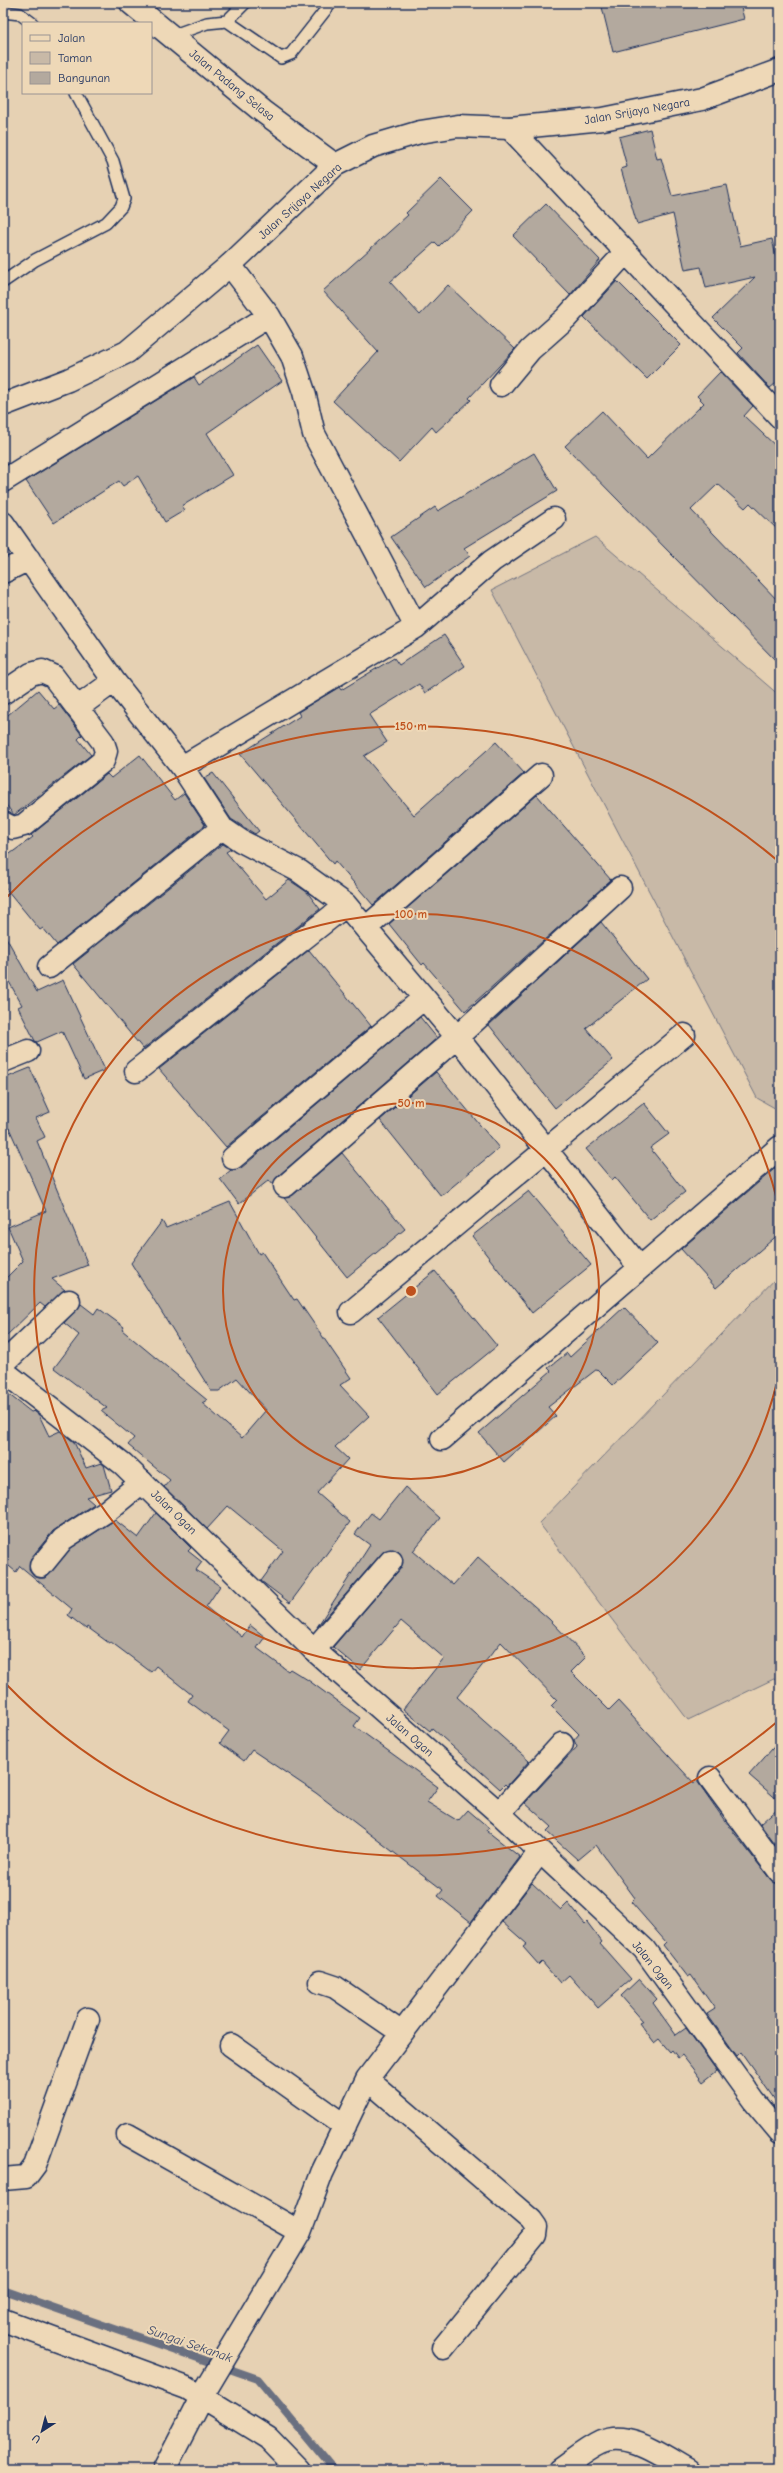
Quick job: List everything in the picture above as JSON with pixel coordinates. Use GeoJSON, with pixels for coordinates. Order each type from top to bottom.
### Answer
{"type":"FeatureCollection","features":[{"type":"Feature","properties":{"kind":"street","name":"Jalan Padang Selasa"},"geometry":{"type":"LineString","coordinates":[[131,3],[262,111],[335,165]]}},
{"type":"Feature","properties":{"kind":"street","name":"Jalan Srijaya Negara"},"geometry":{"type":"LineString","coordinates":[[3,405],[68,380],[127,352],[230,265],[335,165],[373,146],[420,132],[458,126],[510,128],[603,119],[702,99],[780,70]]}},
{"type":"Feature","properties":{"kind":"street"},"geometry":{"type":"LineString","coordinates":[[510,128],[625,253],[780,417]]}},
{"type":"Feature","properties":{"kind":"street"},"geometry":{"type":"LineString","coordinates":[[501,385],[530,350],[566,318],[625,253]]}},
{"type":"Feature","properties":{"kind":"street"},"geometry":{"type":"LineString","coordinates":[[230,265],[269,316],[292,356],[304,392],[314,434],[416,627]]}},
{"type":"Feature","properties":{"kind":"street"},"geometry":{"type":"LineString","coordinates":[[3,481],[269,316]]}},
{"type":"Feature","properties":{"kind":"street"},"geometry":{"type":"LineString","coordinates":[[182,766],[416,627],[492,560],[554,519]]}},
{"type":"Feature","properties":{"kind":"street"},"geometry":{"type":"LineString","coordinates":[[3,524],[114,681],[182,766],[222,828],[241,841],[299,871],[346,905],[367,928],[457,1037],[640,1268]]}},
{"type":"Feature","properties":{"kind":"street"},"geometry":{"type":"LineString","coordinates":[[3,572],[29,559]]}},
{"type":"Feature","properties":{"kind":"street"},"geometry":{"type":"LineString","coordinates":[[3,693],[31,674],[42,671],[53,676],[103,742],[106,751],[103,761],[24,825],[13,828],[3,823]]}},
{"type":"Feature","properties":{"kind":"street"},"geometry":{"type":"LineString","coordinates":[[77,708],[114,681]]}},
{"type":"Feature","properties":{"kind":"street"},"geometry":{"type":"LineString","coordinates":[[367,928],[541,775]]}},
{"type":"Feature","properties":{"kind":"street"},"geometry":{"type":"LineString","coordinates":[[49,968],[222,828]]}},
{"type":"Feature","properties":{"kind":"street"},"geometry":{"type":"LineString","coordinates":[[285,1186],[457,1037],[620,888]]}},
{"type":"Feature","properties":{"kind":"street"},"geometry":{"type":"LineString","coordinates":[[136,1071],[346,905]]}},
{"type":"Feature","properties":{"kind":"street"},"geometry":{"type":"LineString","coordinates":[[233,1158],[424,998]]}},
{"type":"Feature","properties":{"kind":"street"},"geometry":{"type":"LineString","coordinates":[[351,1312],[545,1149],[684,1035]]}},
{"type":"Feature","properties":{"kind":"street"},"geometry":{"type":"LineString","coordinates":[[3,1061],[28,1051]]}},
{"type":"Feature","properties":{"kind":"street"},"geometry":{"type":"LineString","coordinates":[[442,1439],[780,1147]]}},
{"type":"Feature","properties":{"kind":"street"},"geometry":{"type":"LineString","coordinates":[[3,1364],[69,1301]]}},
{"type":"Feature","properties":{"kind":"street","name":"Jalan Ogan"},"geometry":{"type":"LineString","coordinates":[[3,1371],[123,1464],[314,1650],[499,1813],[539,1853],[644,1949],[754,2101],[780,2132]]}},
{"type":"Feature","properties":{"kind":"street"},"geometry":{"type":"LineString","coordinates":[[42,1566],[63,1539],[108,1510],[142,1482]]}},
{"type":"Feature","properties":{"kind":"street"},"geometry":{"type":"LineString","coordinates":[[314,1650],[391,1561]]}},
{"type":"Feature","properties":{"kind":"street"},"geometry":{"type":"LineString","coordinates":[[499,1813],[562,1744]]}},
{"type":"Feature","properties":{"kind":"street"},"geometry":{"type":"LineString","coordinates":[[710,1778],[780,1872]]}},
{"type":"Feature","properties":{"kind":"street"},"geometry":{"type":"LineString","coordinates":[[164,2470],[205,2392],[300,2232],[322,2173],[367,2080],[539,1853]]}},
{"type":"Feature","properties":{"kind":"street"},"geometry":{"type":"LineString","coordinates":[[320,1982],[336,1987],[402,2033]]}},
{"type":"Feature","properties":{"kind":"street"},"geometry":{"type":"LineString","coordinates":[[3,2179],[26,2177],[35,2165],[88,2019]]}},
{"type":"Feature","properties":{"kind":"street"},"geometry":{"type":"LineString","coordinates":[[230,2045],[345,2126]]}},
{"type":"Feature","properties":{"kind":"street"},"geometry":{"type":"LineString","coordinates":[[367,2080],[531,2220],[536,2227],[535,2235],[443,2348]]}},
{"type":"Feature","properties":{"kind":"street"},"geometry":{"type":"LineString","coordinates":[[128,2135],[300,2232]]}},
{"type":"Feature","properties":{"kind":"street"},"geometry":{"type":"LineString","coordinates":[[3,2320],[187,2388],[205,2392],[268,2438],[299,2470]]}},
{"type":"Feature","properties":{"kind":"street"},"geometry":{"type":"LineString","coordinates":[[559,2470],[601,2442],[618,2438],[637,2443],[689,2470]]}},
{"type":"Feature","properties":{"kind":"lane"},"geometry":{"type":"LineString","coordinates":[[172,36],[207,23],[227,21],[245,3]]}},
{"type":"Feature","properties":{"kind":"lane"},"geometry":{"type":"LineString","coordinates":[[227,21],[282,58],[291,54],[331,3]]}},
{"type":"Feature","properties":{"kind":"lane"},"geometry":{"type":"LineString","coordinates":[[3,12],[20,14],[31,22]]}},
{"type":"Feature","properties":{"kind":"lane"},"geometry":{"type":"LineString","coordinates":[[3,282],[35,260],[106,223],[121,208],[124,199],[114,161],[77,94]]}},
{"type":"Feature","properties":{"kind":"green space"},"geometry":{"type":"Polygon","coordinates":[[[595,537],[780,696],[780,1111],[757,1098],[492,590],[595,537]]]}},
{"type":"Feature","properties":{"kind":"green space"},"geometry":{"type":"Polygon","coordinates":[[[780,1274],[780,1676],[688,1720],[539,1523],[780,1274]]]}},
{"type":"Feature","properties":{"kind":"building"},"geometry":{"type":"Polygon","coordinates":[[[601,3],[740,3],[744,19],[613,52],[601,3]]]}},
{"type":"Feature","properties":{"kind":"building"},"geometry":{"type":"Polygon","coordinates":[[[650,129],[657,159],[661,158],[672,196],[727,185],[740,246],[772,239],[776,257],[780,253],[780,380],[770,388],[738,353],[743,348],[713,318],[755,277],[706,288],[701,267],[685,270],[673,214],[637,224],[621,169],[627,167],[619,137],[650,129]]]}},
{"type":"Feature","properties":{"kind":"building"},"geometry":{"type":"Polygon","coordinates":[[[441,179],[473,211],[439,246],[435,242],[390,282],[420,315],[448,285],[515,349],[469,398],[471,400],[436,432],[432,427],[399,462],[333,401],[378,352],[323,291],[408,215],[406,213],[441,179]]]}},
{"type":"Feature","properties":{"kind":"building"},"geometry":{"type":"Polygon","coordinates":[[[546,204],[600,260],[570,295],[513,236],[546,204]]]}},
{"type":"Feature","properties":{"kind":"building"},"geometry":{"type":"Polygon","coordinates":[[[617,281],[681,345],[647,379],[584,317],[617,281]]]}},
{"type":"Feature","properties":{"kind":"building"},"geometry":{"type":"Polygon","coordinates":[[[257,345],[282,381],[207,433],[233,475],[182,506],[185,510],[165,522],[138,476],[123,486],[119,481],[54,523],[26,481],[194,377],[199,385],[257,345]]]}},
{"type":"Feature","properties":{"kind":"building"},"geometry":{"type":"Polygon","coordinates":[[[720,372],[753,406],[744,416],[780,450],[780,532],[750,503],[745,508],[718,484],[691,510],[780,603],[780,665],[565,446],[602,411],[647,459],[704,403],[697,396],[720,372]]]}},
{"type":"Feature","properties":{"kind":"building"},"geometry":{"type":"Polygon","coordinates":[[[534,453],[557,491],[464,548],[470,556],[426,587],[391,537],[435,507],[438,511],[534,453]]]}},
{"type":"Feature","properties":{"kind":"building"},"geometry":{"type":"Polygon","coordinates":[[[444,635],[465,666],[425,693],[419,684],[369,715],[387,742],[364,756],[414,815],[496,742],[524,773],[373,905],[335,861],[333,864],[240,754],[300,716],[298,712],[339,687],[341,690],[394,658],[399,665],[444,635]]]}},
{"type":"Feature","properties":{"kind":"building"},"geometry":{"type":"Polygon","coordinates":[[[38,690],[54,709],[59,705],[82,735],[78,739],[91,755],[14,815],[3,801],[3,719],[38,690]]]}},
{"type":"Feature","properties":{"kind":"building"},"geometry":{"type":"Polygon","coordinates":[[[140,755],[175,800],[184,793],[205,825],[57,945],[43,928],[40,930],[3,885],[3,859],[33,837],[31,835],[107,774],[111,778],[140,755]]]}},
{"type":"Feature","properties":{"kind":"building"},"geometry":{"type":"Polygon","coordinates":[[[213,773],[259,831],[255,834],[231,819],[204,778],[213,773]]]}},
{"type":"Feature","properties":{"kind":"building"},"geometry":{"type":"Polygon","coordinates":[[[537,795],[611,880],[465,1011],[424,963],[422,965],[389,924],[537,795]]]}},
{"type":"Feature","properties":{"kind":"building"},"geometry":{"type":"Polygon","coordinates":[[[223,844],[231,849],[226,852],[266,899],[289,880],[307,892],[320,909],[143,1049],[73,964],[223,844]]]}},
{"type":"Feature","properties":{"kind":"building"},"geometry":{"type":"Polygon","coordinates":[[[601,922],[647,979],[586,1028],[613,1060],[555,1108],[489,1025],[601,922]]]}},
{"type":"Feature","properties":{"kind":"building"},"geometry":{"type":"Polygon","coordinates":[[[3,932],[37,992],[63,980],[105,1070],[84,1079],[62,1031],[37,1042],[35,1041],[18,1007],[22,1005],[3,971],[3,932]]]}},
{"type":"Feature","properties":{"kind":"building"},"geometry":{"type":"Polygon","coordinates":[[[309,950],[371,1026],[226,1147],[159,1069],[309,950]]]}},
{"type":"Feature","properties":{"kind":"building"},"geometry":{"type":"Polygon","coordinates":[[[420,1017],[437,1038],[277,1177],[273,1185],[269,1180],[239,1204],[220,1179],[231,1170],[241,1168],[420,1017]]]}},
{"type":"Feature","properties":{"kind":"building"},"geometry":{"type":"Polygon","coordinates":[[[30,1068],[50,1112],[36,1118],[45,1137],[37,1141],[88,1265],[52,1279],[65,1290],[45,1307],[40,1303],[3,1339],[3,1281],[23,1261],[8,1227],[46,1211],[9,1128],[3,1131],[3,1079],[30,1068]]]}},
{"type":"Feature","properties":{"kind":"building"},"geometry":{"type":"Polygon","coordinates":[[[436,1072],[499,1148],[441,1196],[380,1120],[436,1072]]]}},
{"type":"Feature","properties":{"kind":"building"},"geometry":{"type":"Polygon","coordinates":[[[644,1103],[669,1134],[650,1148],[685,1192],[650,1220],[615,1177],[612,1180],[586,1149],[644,1103]]]}},
{"type":"Feature","properties":{"kind":"building"},"geometry":{"type":"Polygon","coordinates":[[[342,1153],[405,1229],[347,1277],[284,1198],[293,1195],[342,1153]]]}},
{"type":"Feature","properties":{"kind":"building"},"geometry":{"type":"Polygon","coordinates":[[[780,1164],[780,1233],[716,1288],[681,1249],[780,1164]]]}},
{"type":"Feature","properties":{"kind":"building"},"geometry":{"type":"Polygon","coordinates":[[[529,1191],[591,1265],[532,1313],[472,1236],[529,1191]]]}},
{"type":"Feature","properties":{"kind":"building"},"geometry":{"type":"Polygon","coordinates":[[[230,1202],[259,1254],[262,1252],[294,1300],[297,1299],[351,1378],[340,1385],[369,1416],[335,1447],[348,1459],[317,1493],[350,1522],[290,1603],[261,1581],[283,1551],[228,1506],[207,1529],[164,1487],[170,1480],[128,1445],[134,1438],[101,1411],[107,1408],[54,1368],[79,1335],[64,1323],[81,1304],[94,1314],[98,1308],[124,1327],[122,1330],[207,1400],[202,1403],[242,1438],[266,1410],[237,1378],[219,1391],[211,1391],[131,1263],[162,1221],[166,1228],[230,1202]]]}},
{"type":"Feature","properties":{"kind":"building"},"geometry":{"type":"Polygon","coordinates":[[[435,1271],[497,1346],[438,1394],[378,1317],[435,1271]]]}},
{"type":"Feature","properties":{"kind":"building"},"geometry":{"type":"Polygon","coordinates":[[[624,1307],[658,1343],[613,1385],[597,1369],[548,1407],[556,1416],[504,1462],[479,1433],[551,1371],[548,1368],[567,1353],[570,1357],[624,1307]]]}},
{"type":"Feature","properties":{"kind":"building"},"geometry":{"type":"Polygon","coordinates":[[[3,1390],[31,1412],[34,1411],[39,1415],[49,1436],[60,1431],[74,1442],[86,1468],[101,1463],[104,1465],[111,1490],[86,1497],[94,1504],[53,1531],[31,1558],[29,1570],[33,1575],[39,1578],[46,1578],[71,1548],[115,1520],[138,1538],[156,1513],[191,1548],[188,1551],[202,1562],[196,1570],[220,1586],[206,1607],[242,1637],[250,1625],[265,1637],[257,1648],[288,1671],[290,1669],[308,1680],[360,1718],[354,1726],[438,1787],[427,1802],[458,1821],[468,1810],[489,1828],[487,1831],[520,1857],[471,1922],[438,1896],[443,1890],[316,1793],[252,1750],[244,1761],[220,1743],[229,1731],[188,1701],[192,1695],[156,1666],[151,1672],[111,1642],[109,1643],[87,1627],[86,1629],[68,1615],[72,1609],[20,1566],[16,1572],[3,1561],[3,1390]]]}},
{"type":"Feature","properties":{"kind":"building"},"geometry":{"type":"Polygon","coordinates":[[[405,1487],[440,1518],[413,1551],[453,1585],[478,1557],[549,1619],[586,1657],[571,1672],[609,1710],[618,1701],[694,1783],[697,1781],[725,1821],[770,1879],[780,1884],[780,2107],[741,2052],[737,2056],[707,2014],[715,2009],[691,1975],[688,1977],[663,1945],[666,1942],[631,1902],[635,1898],[596,1845],[578,1860],[547,1832],[552,1827],[525,1803],[577,1747],[574,1740],[579,1734],[551,1706],[557,1700],[501,1642],[457,1697],[529,1761],[507,1786],[505,1784],[500,1789],[432,1728],[430,1731],[403,1709],[444,1658],[401,1621],[360,1670],[333,1647],[400,1569],[403,1563],[399,1552],[393,1549],[382,1553],[317,1627],[370,1545],[355,1534],[371,1513],[379,1519],[405,1487]]]}},
{"type":"Feature","properties":{"kind":"building"},"geometry":{"type":"Polygon","coordinates":[[[780,1740],[780,1802],[749,1775],[780,1740]]]}},
{"type":"Feature","properties":{"kind":"building"},"geometry":{"type":"Polygon","coordinates":[[[780,1806],[780,1851],[760,1824],[780,1806]]]}},
{"type":"Feature","properties":{"kind":"building"},"geometry":{"type":"Polygon","coordinates":[[[532,1883],[561,1910],[568,1903],[585,1924],[587,1922],[602,1942],[600,1944],[631,1979],[598,2008],[569,1975],[560,1983],[542,1962],[539,1965],[523,1947],[527,1944],[502,1922],[532,1883]]]}},
{"type":"Feature","properties":{"kind":"building"},"geometry":{"type":"Polygon","coordinates":[[[639,1979],[657,1999],[653,2003],[676,2035],[686,2028],[717,2071],[703,2082],[682,2055],[678,2058],[672,2050],[670,2052],[659,2039],[654,2043],[639,2023],[643,2021],[621,1996],[639,1979]]]}},
{"type":"Feature","properties":{"kind":"waterway","name":"Sungai Sekanak"},"geometry":{"type":"LineString","coordinates":[[3,2290],[258,2379],[334,2470]]}}]}
